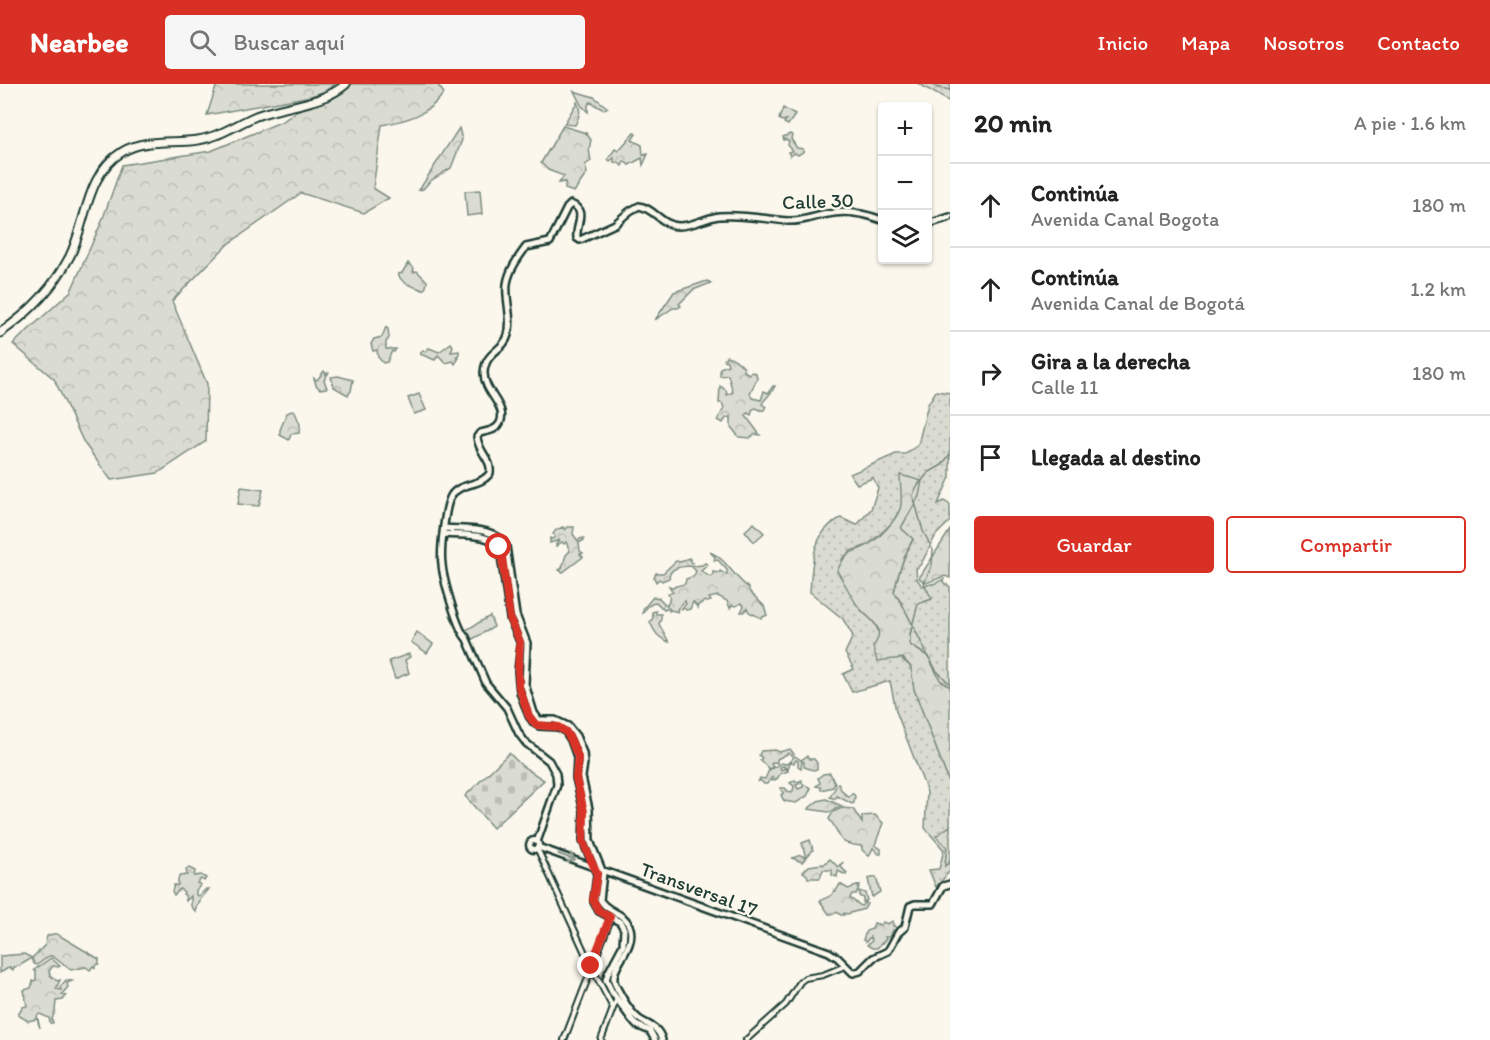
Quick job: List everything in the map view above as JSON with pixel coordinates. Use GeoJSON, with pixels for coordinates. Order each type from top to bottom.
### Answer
{"type":"FeatureCollection","features":[{"type":"Feature","properties":{"kind":"highway"},"geometry":{"type":"LineString","coordinates":[[0,333],[30,309],[57,277],[75,243],[93,186],[102,170],[112,159],[137,146],[198,140],[215,136],[274,110],[327,96],[346,84]]}},
{"type":"Feature","properties":{"kind":"main road","name":"Calle 30"},"geometry":{"type":"LineString","coordinates":[[445,531],[447,508],[453,494],[488,477],[490,465],[479,448],[477,437],[480,433],[493,430],[499,424],[500,406],[490,394],[484,373],[487,359],[505,341],[511,326],[507,283],[514,265],[526,247],[550,242],[571,204],[578,208],[580,214],[577,238],[583,239],[615,224],[639,206],[646,208],[668,224],[677,226],[695,224],[718,216],[762,217],[788,221],[839,213],[864,214],[878,218]]}},
{"type":"Feature","properties":{"kind":"main road"},"geometry":{"type":"LineString","coordinates":[[932,222],[950,217]]}},
{"type":"Feature","properties":{"kind":"main road"},"geometry":{"type":"LineString","coordinates":[[445,531],[487,538],[496,542],[502,555],[511,620],[520,642],[518,683],[529,716],[536,725],[555,726],[566,732],[571,740],[578,757],[576,778],[584,812],[583,841],[599,869]]}},
{"type":"Feature","properties":{"kind":"main road"},"geometry":{"type":"LineString","coordinates":[[445,531],[445,567],[466,638],[486,683],[507,708],[522,739],[549,761],[556,776],[557,785],[536,844]]}},
{"type":"Feature","properties":{"kind":"main road"},"geometry":{"type":"LineString","coordinates":[[445,531],[491,532],[500,537],[506,546],[516,614],[527,640],[525,681],[527,693],[537,718],[555,720],[572,730],[584,759],[582,777],[589,809],[589,840],[599,869],[594,902],[599,911],[611,914],[621,923],[625,935],[623,945],[606,976],[609,987],[637,1017],[656,1028],[662,1040]]}},
{"type":"Feature","properties":{"kind":"main road","name":"Transversal 17"},"geometry":{"type":"LineString","coordinates":[[536,844],[829,952],[845,966]]}},
{"type":"Feature","properties":{"kind":"main road"},"geometry":{"type":"LineString","coordinates":[[845,966],[851,972],[858,973],[873,958],[885,953],[905,927],[910,906],[933,904],[942,888],[950,884]]}},
{"type":"Feature","properties":{"kind":"main road"},"geometry":{"type":"LineString","coordinates":[[618,995],[634,1023],[650,1031],[655,1040]]}},
{"type":"Feature","properties":{"kind":"street"},"geometry":{"type":"LineString","coordinates":[[536,844],[591,966],[613,1008]]}},
{"type":"Feature","properties":{"kind":"street"},"geometry":{"type":"LineString","coordinates":[[564,1040],[611,914]]}},
{"type":"Feature","properties":{"kind":"street"},"geometry":{"type":"LineString","coordinates":[[746,1040],[786,1004],[800,982],[845,966]]}},
{"type":"Feature","properties":{"kind":"street"},"geometry":{"type":"LineString","coordinates":[[601,1040],[618,995]]}},
{"type":"Feature","properties":{"kind":"green space"},"geometry":{"type":"Polygon","coordinates":[[[217,84],[335,84],[311,96],[207,115],[217,84]]]}},
{"type":"Feature","properties":{"kind":"green space"},"geometry":{"type":"Polygon","coordinates":[[[352,84],[437,84],[444,93],[431,107],[417,115],[382,125],[373,188],[389,198],[364,213],[301,193],[227,245],[172,301],[207,384],[206,441],[158,473],[111,480],[84,443],[54,379],[13,344],[71,291],[102,221],[122,165],[211,151],[283,121],[303,107],[332,99],[352,84]]]}},
{"type":"Feature","properties":{"kind":"green space"},"geometry":{"type":"Polygon","coordinates":[[[919,84],[950,84],[950,102],[919,84]]]}},
{"type":"Feature","properties":{"kind":"green space"},"geometry":{"type":"Polygon","coordinates":[[[574,91],[594,97],[608,108],[602,109],[590,102],[588,112],[581,105],[574,91]]]}},
{"type":"Feature","properties":{"kind":"green space"},"geometry":{"type":"Polygon","coordinates":[[[577,102],[580,111],[575,125],[564,124],[577,102]]]}},
{"type":"Feature","properties":{"kind":"green space"},"geometry":{"type":"Polygon","coordinates":[[[783,108],[795,115],[788,125],[784,123],[786,120],[779,119],[783,108]]]}},
{"type":"Feature","properties":{"kind":"green space"},"geometry":{"type":"Polygon","coordinates":[[[563,126],[586,133],[591,140],[589,149],[591,161],[585,165],[587,173],[574,192],[565,189],[565,182],[559,183],[564,176],[548,170],[541,163],[563,126]]]}},
{"type":"Feature","properties":{"kind":"green space"},"geometry":{"type":"Polygon","coordinates":[[[459,128],[462,140],[451,168],[419,190],[459,128]]]}},
{"type":"Feature","properties":{"kind":"green space"},"geometry":{"type":"Polygon","coordinates":[[[634,133],[636,134],[632,140],[642,145],[643,155],[648,154],[643,165],[642,158],[629,165],[624,161],[622,166],[618,162],[614,163],[614,158],[610,161],[608,159],[615,149],[618,151],[634,133]]]}},
{"type":"Feature","properties":{"kind":"green space"},"geometry":{"type":"Polygon","coordinates":[[[790,134],[797,148],[804,151],[798,155],[795,153],[790,156],[788,152],[792,151],[788,145],[789,141],[784,140],[783,137],[790,134]]]}},
{"type":"Feature","properties":{"kind":"green space"},"geometry":{"type":"Polygon","coordinates":[[[480,190],[482,214],[467,216],[465,191],[480,190]]]}},
{"type":"Feature","properties":{"kind":"green space"},"geometry":{"type":"Polygon","coordinates":[[[408,263],[414,268],[413,272],[417,271],[427,281],[423,290],[409,285],[400,278],[398,274],[402,273],[408,263]]]}},
{"type":"Feature","properties":{"kind":"green space"},"geometry":{"type":"Polygon","coordinates":[[[707,281],[711,283],[693,290],[679,304],[681,306],[673,308],[655,320],[674,292],[707,281]]]}},
{"type":"Feature","properties":{"kind":"green space"},"geometry":{"type":"Polygon","coordinates":[[[386,327],[389,338],[386,342],[386,349],[396,349],[392,351],[387,362],[383,363],[378,357],[377,350],[373,351],[371,344],[374,339],[382,337],[386,327]]]}},
{"type":"Feature","properties":{"kind":"green space"},"geometry":{"type":"Polygon","coordinates":[[[451,343],[453,346],[451,352],[459,351],[456,357],[459,358],[455,364],[453,361],[446,363],[438,355],[435,360],[420,354],[429,348],[439,352],[451,343]]]}},
{"type":"Feature","properties":{"kind":"green space"},"geometry":{"type":"Polygon","coordinates":[[[726,356],[738,362],[749,374],[756,373],[757,379],[750,393],[752,398],[761,400],[764,391],[768,393],[775,386],[762,404],[766,407],[763,411],[756,408],[753,409],[751,415],[748,413],[746,416],[760,435],[755,434],[750,438],[739,437],[731,427],[731,417],[726,418],[723,423],[718,420],[724,408],[722,403],[719,403],[720,386],[726,390],[727,395],[733,392],[728,375],[720,376],[720,368],[728,365],[724,360],[726,356]]]}},
{"type":"Feature","properties":{"kind":"green space"},"geometry":{"type":"Polygon","coordinates":[[[324,371],[326,374],[329,372],[324,380],[327,388],[320,389],[314,378],[317,380],[324,371]]]}},
{"type":"Feature","properties":{"kind":"green space"},"geometry":{"type":"Polygon","coordinates":[[[338,376],[353,380],[348,395],[334,387],[331,377],[338,376]]]}},
{"type":"Feature","properties":{"kind":"green space"},"geometry":{"type":"Polygon","coordinates":[[[936,391],[950,393],[950,477],[938,504],[944,501],[950,505],[950,521],[936,535],[916,569],[917,579],[922,586],[944,579],[943,582],[950,587],[950,687],[940,680],[894,592],[901,565],[913,540],[901,528],[919,496],[901,508],[892,523],[868,545],[851,551],[842,559],[856,599],[861,609],[876,626],[879,639],[911,667],[914,689],[950,785],[950,826],[937,836],[947,847],[945,865],[950,862],[950,871],[936,887],[929,870],[939,869],[944,850],[925,828],[927,792],[896,711],[890,681],[852,692],[843,674],[854,669],[845,653],[853,636],[843,619],[810,592],[815,549],[824,531],[841,518],[857,525],[871,509],[878,488],[873,478],[857,484],[850,474],[896,454],[905,454],[918,445],[928,404],[936,391]]]}},
{"type":"Feature","properties":{"kind":"green space"},"geometry":{"type":"Polygon","coordinates":[[[419,394],[426,410],[414,414],[408,398],[419,394]]]}},
{"type":"Feature","properties":{"kind":"green space"},"geometry":{"type":"Polygon","coordinates":[[[294,410],[300,424],[299,433],[291,434],[289,440],[280,435],[280,430],[287,413],[294,410]]]}},
{"type":"Feature","properties":{"kind":"green space"},"geometry":{"type":"Polygon","coordinates":[[[900,475],[922,481],[919,496],[901,528],[913,539],[901,565],[894,592],[940,680],[950,687],[950,785],[914,689],[911,667],[903,658],[877,661],[873,647],[879,633],[878,628],[857,605],[837,571],[846,556],[872,542],[894,519],[901,505],[900,475]]]}},
{"type":"Feature","properties":{"kind":"green space"},"geometry":{"type":"Polygon","coordinates":[[[241,487],[263,490],[259,506],[238,504],[241,487]]]}},
{"type":"Feature","properties":{"kind":"green space"},"geometry":{"type":"Polygon","coordinates":[[[754,523],[764,533],[754,542],[745,531],[754,523]]]}},
{"type":"Feature","properties":{"kind":"green space"},"geometry":{"type":"Polygon","coordinates":[[[563,527],[565,530],[568,527],[574,527],[573,534],[578,541],[584,538],[584,540],[579,543],[580,551],[583,553],[580,554],[583,557],[563,572],[559,570],[570,551],[566,542],[556,546],[560,540],[550,543],[550,538],[555,537],[553,534],[556,530],[563,527]]]}},
{"type":"Feature","properties":{"kind":"green space"},"geometry":{"type":"Polygon","coordinates":[[[950,530],[950,578],[945,576],[926,583],[919,578],[950,530]]]}},
{"type":"Feature","properties":{"kind":"green space"},"geometry":{"type":"Polygon","coordinates":[[[710,552],[721,559],[749,588],[749,591],[764,606],[767,615],[761,618],[749,612],[747,608],[741,612],[744,606],[741,603],[736,606],[732,605],[730,608],[727,601],[718,596],[709,598],[711,601],[705,601],[698,605],[698,608],[693,602],[690,609],[686,610],[681,609],[686,604],[685,601],[677,609],[678,612],[669,611],[669,608],[664,610],[656,602],[648,606],[643,613],[643,609],[653,597],[659,598],[667,606],[670,597],[668,594],[673,592],[669,586],[685,584],[686,579],[694,576],[696,571],[691,566],[680,567],[672,571],[669,578],[662,581],[659,579],[656,582],[654,577],[656,573],[663,573],[676,561],[681,562],[689,558],[694,566],[705,563],[708,565],[701,571],[710,577],[714,575],[713,572],[719,573],[720,571],[727,575],[727,570],[718,560],[714,561],[715,557],[710,552]]]}},
{"type":"Feature","properties":{"kind":"green space"},"geometry":{"type":"Polygon","coordinates":[[[656,611],[656,614],[661,614],[659,624],[669,642],[657,635],[650,622],[653,618],[652,612],[656,611]]]}},
{"type":"Feature","properties":{"kind":"green space"},"geometry":{"type":"Polygon","coordinates":[[[490,616],[494,627],[471,640],[466,630],[490,616]]]}},
{"type":"Feature","properties":{"kind":"green space"},"geometry":{"type":"Polygon","coordinates":[[[417,632],[433,644],[427,653],[411,642],[417,632]]]}},
{"type":"Feature","properties":{"kind":"green space"},"geometry":{"type":"Polygon","coordinates":[[[409,654],[410,657],[405,660],[409,673],[395,679],[389,661],[409,654]]]}},
{"type":"Feature","properties":{"kind":"green space"},"geometry":{"type":"Polygon","coordinates":[[[790,749],[794,754],[792,756],[789,753],[777,759],[777,763],[771,764],[773,767],[769,769],[760,760],[761,751],[779,752],[790,749]]]}},
{"type":"Feature","properties":{"kind":"green space"},"geometry":{"type":"Polygon","coordinates":[[[509,753],[522,766],[544,780],[493,828],[465,796],[509,753]]]}},
{"type":"Feature","properties":{"kind":"green space"},"geometry":{"type":"Polygon","coordinates":[[[795,756],[801,760],[807,756],[809,759],[814,759],[817,769],[804,767],[802,761],[801,768],[796,760],[794,763],[790,762],[788,769],[783,766],[780,767],[781,770],[785,768],[788,771],[780,774],[777,779],[772,781],[772,778],[767,784],[760,780],[758,782],[760,778],[765,779],[769,770],[781,763],[787,764],[795,756]]]}},
{"type":"Feature","properties":{"kind":"green space"},"geometry":{"type":"Polygon","coordinates":[[[830,773],[835,783],[833,787],[821,790],[821,787],[816,786],[820,783],[818,778],[830,773]]]}},
{"type":"Feature","properties":{"kind":"green space"},"geometry":{"type":"Polygon","coordinates":[[[795,780],[797,782],[802,780],[802,783],[796,785],[798,789],[803,787],[803,784],[811,788],[807,796],[796,803],[784,801],[781,788],[789,792],[793,791],[794,786],[790,783],[795,780]]]}},
{"type":"Feature","properties":{"kind":"green space"},"geometry":{"type":"Polygon","coordinates":[[[838,783],[847,796],[849,797],[852,793],[855,796],[854,803],[837,796],[835,799],[830,797],[838,783]]]}},
{"type":"Feature","properties":{"kind":"green space"},"geometry":{"type":"Polygon","coordinates":[[[826,799],[842,806],[829,812],[808,809],[818,801],[826,799]]]}},
{"type":"Feature","properties":{"kind":"green space"},"geometry":{"type":"Polygon","coordinates":[[[842,808],[853,809],[862,823],[862,816],[875,815],[883,823],[875,845],[881,849],[881,854],[873,848],[869,856],[862,850],[862,846],[846,843],[840,838],[829,819],[833,812],[842,808]]]}},
{"type":"Feature","properties":{"kind":"green space"},"geometry":{"type":"Polygon","coordinates":[[[950,826],[950,862],[945,866],[947,847],[936,836],[950,826]]]}},
{"type":"Feature","properties":{"kind":"green space"},"geometry":{"type":"Polygon","coordinates":[[[810,840],[813,850],[806,858],[802,843],[810,840]]]}},
{"type":"Feature","properties":{"kind":"green space"},"geometry":{"type":"Polygon","coordinates":[[[801,855],[806,858],[802,862],[792,858],[801,855]]]}},
{"type":"Feature","properties":{"kind":"green space"},"geometry":{"type":"Polygon","coordinates":[[[830,859],[838,867],[843,862],[841,867],[847,873],[846,875],[838,871],[837,877],[832,875],[832,870],[823,870],[820,878],[808,878],[803,872],[809,866],[823,865],[830,859]]]}},
{"type":"Feature","properties":{"kind":"green space"},"geometry":{"type":"Polygon","coordinates":[[[186,869],[195,871],[194,876],[201,875],[206,878],[197,883],[201,885],[196,890],[196,895],[199,896],[209,889],[196,907],[196,912],[191,906],[191,896],[186,901],[184,892],[180,889],[174,895],[172,891],[174,885],[178,885],[180,876],[187,875],[186,869]]]}},
{"type":"Feature","properties":{"kind":"green space"},"geometry":{"type":"Polygon","coordinates":[[[876,877],[880,892],[872,897],[868,879],[876,877]]]}},
{"type":"Feature","properties":{"kind":"green space"},"geometry":{"type":"Polygon","coordinates":[[[840,884],[848,889],[860,885],[856,894],[852,894],[850,898],[861,906],[865,903],[859,896],[859,891],[865,893],[867,904],[864,909],[844,913],[844,915],[836,912],[829,914],[820,901],[832,895],[840,884]]]}},
{"type":"Feature","properties":{"kind":"green space"},"geometry":{"type":"Polygon","coordinates":[[[893,921],[896,930],[893,930],[889,937],[885,937],[886,939],[877,948],[867,945],[872,941],[870,937],[866,942],[863,940],[866,931],[872,929],[874,923],[881,925],[883,922],[887,924],[893,921]]]}},
{"type":"Feature","properties":{"kind":"green space"},"geometry":{"type":"Polygon","coordinates":[[[57,934],[99,959],[99,964],[90,970],[86,967],[71,970],[52,956],[37,965],[34,964],[32,958],[45,945],[47,936],[57,934]]]}},
{"type":"Feature","properties":{"kind":"green space"},"geometry":{"type":"Polygon","coordinates":[[[24,954],[32,958],[14,967],[13,970],[10,967],[0,973],[0,956],[24,954]]]}},
{"type":"Feature","properties":{"kind":"green space"},"geometry":{"type":"Polygon","coordinates":[[[51,958],[60,966],[53,966],[49,971],[57,981],[60,980],[56,989],[61,990],[60,987],[66,980],[72,981],[67,983],[68,987],[62,994],[66,996],[63,1000],[56,1001],[53,1023],[50,1023],[49,1018],[40,1014],[37,1016],[40,1028],[37,1019],[28,1021],[18,1015],[23,1007],[27,1006],[24,990],[31,988],[33,981],[36,980],[34,970],[51,958]]]}},
{"type":"Feature","properties":{"kind":"waterway"},"geometry":{"type":"LineString","coordinates":[[932,84],[950,90]]}},
{"type":"Feature","properties":{"kind":"waterway"},"geometry":{"type":"LineString","coordinates":[[950,454],[942,465],[928,473],[913,495],[923,531],[933,550],[932,565],[924,584],[932,599],[918,604],[910,634],[910,645],[929,657],[936,670],[950,684]]}},
{"type":"Feature","properties":{"kind":"waterway"},"geometry":{"type":"LineString","coordinates":[[485,536],[502,548],[507,582]]}},
{"type":"Feature","properties":{"kind":"waterway"},"geometry":{"type":"LineString","coordinates":[[512,612],[514,622],[521,633]]}},
{"type":"Feature","properties":{"kind":"waterway"},"geometry":{"type":"LineString","coordinates":[[521,680],[523,639]]}},
{"type":"Feature","properties":{"kind":"waterway"},"geometry":{"type":"LineString","coordinates":[[522,687],[526,701]]}},
{"type":"Feature","properties":{"kind":"waterway"},"geometry":{"type":"LineString","coordinates":[[567,731],[572,735],[581,759],[579,777],[587,813]]}},
{"type":"Feature","properties":{"kind":"waterway"},"geometry":{"type":"LineString","coordinates":[[587,819],[588,848]]}},
{"type":"Feature","properties":{"kind":"waterway"},"geometry":{"type":"LineString","coordinates":[[593,857],[599,873],[598,885]]}},
{"type":"Feature","properties":{"kind":"waterway"},"geometry":{"type":"LineString","coordinates":[[611,914],[623,923],[627,931],[625,947]]}},
{"type":"Feature","properties":{"kind":"waterway"},"geometry":{"type":"LineString","coordinates":[[655,1032],[658,1040]]}},
{"type":"Feature","properties":{"kind":"route"},"geometry":{"type":"LineString","coordinates":[[499,547],[510,618],[520,642],[518,679],[528,714],[536,725],[555,726],[566,732],[578,757],[576,778],[584,812],[583,841],[597,874],[593,900],[599,911],[610,917],[591,966]]}}]}
